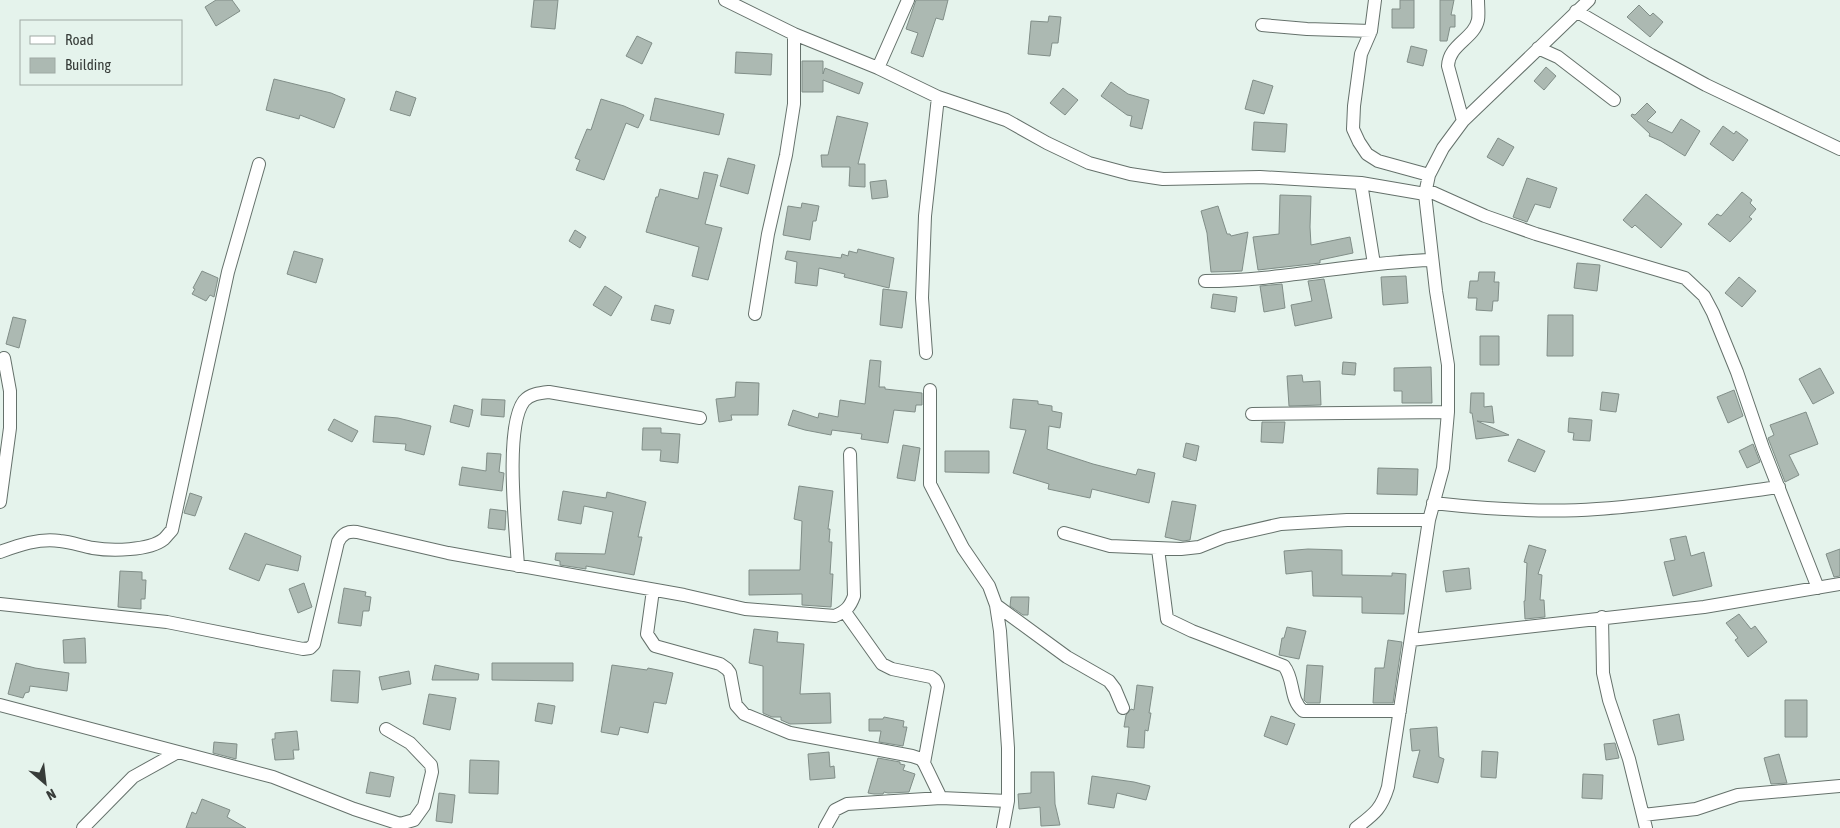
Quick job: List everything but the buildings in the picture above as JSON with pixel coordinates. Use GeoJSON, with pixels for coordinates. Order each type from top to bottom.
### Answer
{"type":"FeatureCollection","features":[{"type":"Feature","properties":{"kind":"street"},"geometry":{"type":"LineString","coordinates":[[725,0],[794,34],[878,68],[938,97],[1006,120],[1047,143],[1089,163],[1130,174],[1163,179],[1260,178],[1361,183],[1426,192],[1536,234],[1685,278],[1704,296],[1713,312],[1737,372],[1763,448],[1818,588]]}},
{"type":"Feature","properties":{"kind":"street"},"geometry":{"type":"LineString","coordinates":[[878,68],[908,0]]}},
{"type":"Feature","properties":{"kind":"street"},"geometry":{"type":"LineString","coordinates":[[1376,0],[1371,31],[1362,54],[1354,106],[1353,129],[1367,154],[1378,161],[1429,175]]}},
{"type":"Feature","properties":{"kind":"street"},"geometry":{"type":"LineString","coordinates":[[1463,121],[1448,66],[1448,58],[1475,28],[1478,21],[1478,0]]}},
{"type":"Feature","properties":{"kind":"street"},"geometry":{"type":"LineString","coordinates":[[1356,828],[1383,803],[1388,788],[1428,520],[1443,468],[1448,412],[1448,365],[1432,260],[1426,192],[1429,175],[1443,148],[1463,121],[1589,0]]}},
{"type":"Feature","properties":{"kind":"street"},"geometry":{"type":"LineString","coordinates":[[1576,11],[1690,76],[1840,150]]}},
{"type":"Feature","properties":{"kind":"street"},"geometry":{"type":"LineString","coordinates":[[1262,24],[1306,29],[1371,31]]}},
{"type":"Feature","properties":{"kind":"street"},"geometry":{"type":"LineString","coordinates":[[755,314],[768,234],[786,154],[794,104],[794,34]]}},
{"type":"Feature","properties":{"kind":"street"},"geometry":{"type":"LineString","coordinates":[[1538,48],[1558,57],[1614,100]]}},
{"type":"Feature","properties":{"kind":"street"},"geometry":{"type":"LineString","coordinates":[[926,353],[922,298],[926,216],[938,97]]}},
{"type":"Feature","properties":{"kind":"street"},"geometry":{"type":"LineString","coordinates":[[0,552],[18,545],[41,540],[123,550],[150,545],[163,540],[172,530],[228,272],[259,164]]}},
{"type":"Feature","properties":{"kind":"street"},"geometry":{"type":"LineString","coordinates":[[1361,183],[1374,264]]}},
{"type":"Feature","properties":{"kind":"street"},"geometry":{"type":"LineString","coordinates":[[1205,281],[1231,281],[1353,268],[1401,260],[1432,260]]}},
{"type":"Feature","properties":{"kind":"street"},"geometry":{"type":"LineString","coordinates":[[0,502],[10,428],[10,391],[4,358]]}},
{"type":"Feature","properties":{"kind":"street"},"geometry":{"type":"LineString","coordinates":[[930,390],[930,484],[963,548],[989,586],[996,605],[1000,630],[1008,748],[1008,801],[1003,828]]}},
{"type":"Feature","properties":{"kind":"street"},"geometry":{"type":"LineString","coordinates":[[518,566],[512,480],[513,452],[518,411],[526,399],[535,394],[549,392],[700,418]]}},
{"type":"Feature","properties":{"kind":"street"},"geometry":{"type":"LineString","coordinates":[[1252,414],[1448,412]]}},
{"type":"Feature","properties":{"kind":"street"},"geometry":{"type":"LineString","coordinates":[[0,604],[168,622],[303,649],[310,648],[314,644],[338,542],[341,536],[349,531],[518,566],[653,590],[745,609],[835,616],[845,612],[851,605],[854,596],[850,454]]}},
{"type":"Feature","properties":{"kind":"street"},"geometry":{"type":"LineString","coordinates":[[1433,503],[1487,509],[1596,509],[1779,487]]}},
{"type":"Feature","properties":{"kind":"street"},"geometry":{"type":"LineString","coordinates":[[1064,533],[1110,546],[1158,549],[1199,547],[1224,537],[1281,524],[1347,520],[1428,520]]}},
{"type":"Feature","properties":{"kind":"street"},"geometry":{"type":"LineString","coordinates":[[1158,549],[1167,619],[1192,631],[1284,666],[1290,674],[1297,706],[1303,711],[1400,711]]}},
{"type":"Feature","properties":{"kind":"street"},"geometry":{"type":"LineString","coordinates":[[1411,640],[1704,607],[1840,584]]}},
{"type":"Feature","properties":{"kind":"street"},"geometry":{"type":"LineString","coordinates":[[653,590],[646,634],[649,639],[655,646],[720,664],[727,669],[730,673],[736,705],[744,714],[790,733],[921,759],[941,798]]}},
{"type":"Feature","properties":{"kind":"street"},"geometry":{"type":"LineString","coordinates":[[996,605],[1067,657],[1109,681],[1115,689],[1123,708]]}},
{"type":"Feature","properties":{"kind":"street"},"geometry":{"type":"LineString","coordinates":[[845,612],[882,664],[892,669],[931,677],[935,680],[938,686],[924,762]]}},
{"type":"Feature","properties":{"kind":"street"},"geometry":{"type":"LineString","coordinates":[[1602,617],[1603,673],[1609,700],[1629,760],[1644,822],[1738,796],[1840,786]]}},
{"type":"Feature","properties":{"kind":"street"},"geometry":{"type":"LineString","coordinates":[[0,705],[273,777],[400,824],[414,820],[424,806],[432,772],[430,765],[415,748],[386,728]]}},
{"type":"Feature","properties":{"kind":"street"},"geometry":{"type":"LineString","coordinates":[[83,828],[133,777],[178,752]]}},
{"type":"Feature","properties":{"kind":"street"},"geometry":{"type":"LineString","coordinates":[[825,828],[835,810],[846,804],[941,798],[1008,801]]}}]}
